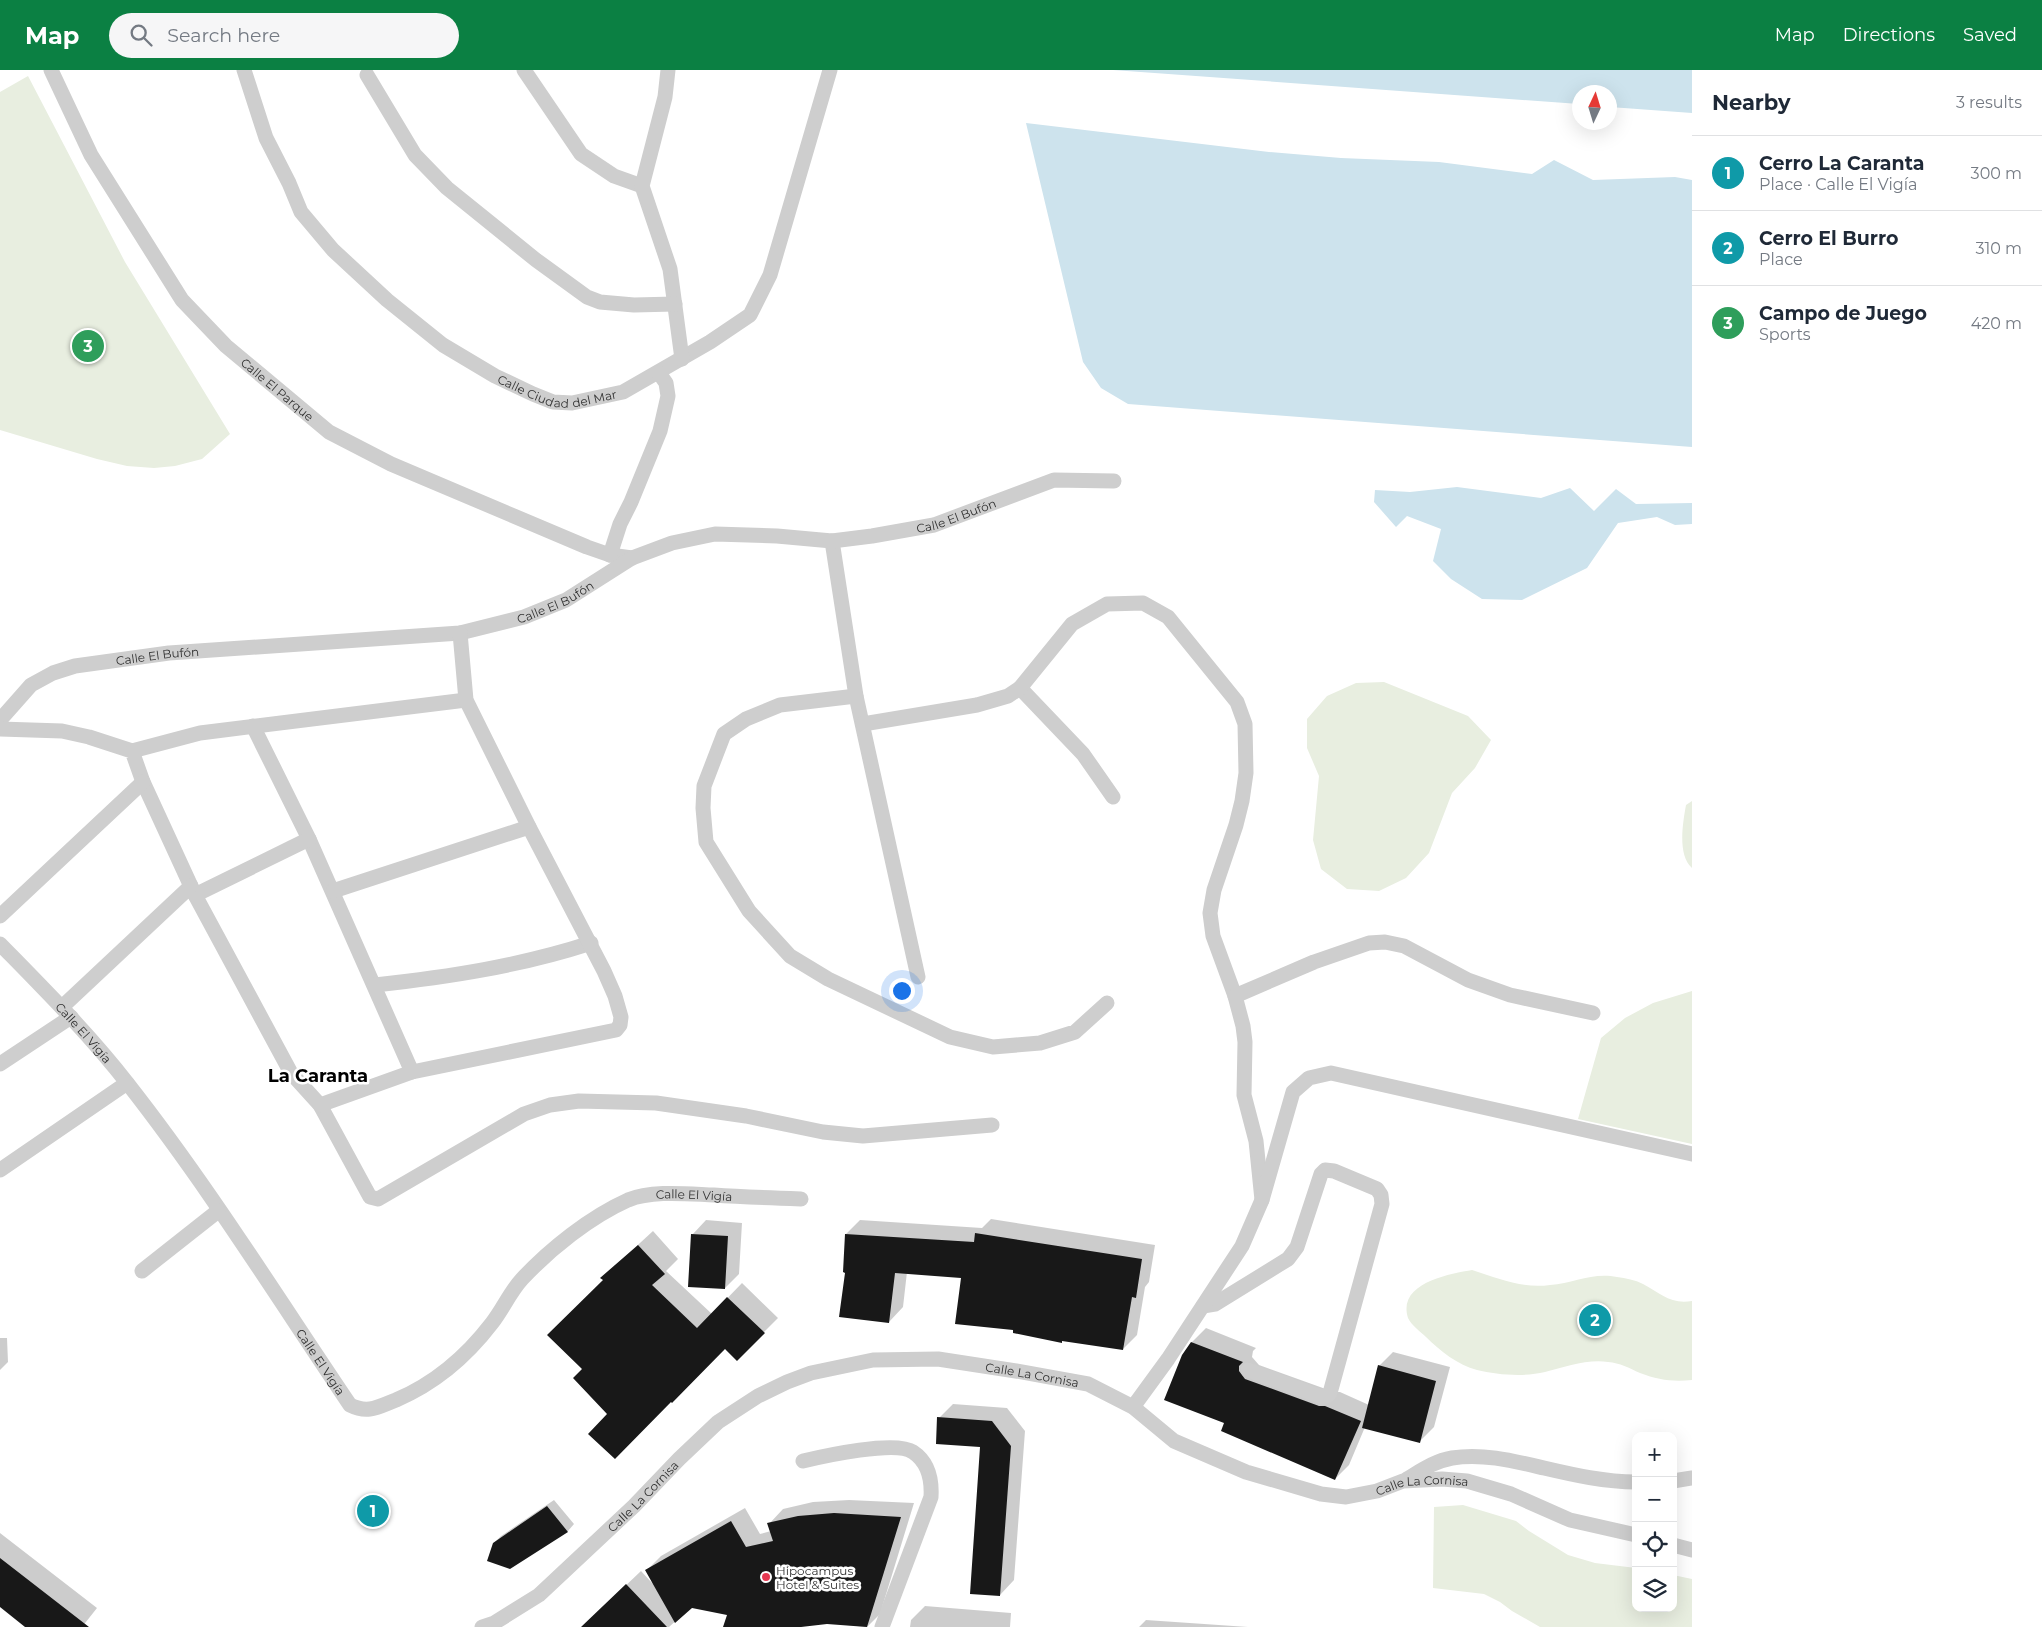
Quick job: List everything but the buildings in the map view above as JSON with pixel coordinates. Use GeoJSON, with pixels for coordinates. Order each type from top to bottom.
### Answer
{"type":"FeatureCollection","features":[{"type":"Feature","properties":{"kind":"street","name":"Calle El Parque"},"geometry":{"type":"LineString","coordinates":[[51,70],[91,155],[182,300],[226,346],[329,432],[391,464],[587,547],[632,558]]}},
{"type":"Feature","properties":{"kind":"street","name":"Calle Ciudad del Mar"},"geometry":{"type":"LineString","coordinates":[[244,70],[266,138],[289,183],[301,212],[333,250],[387,300],[443,345],[495,376],[532,394],[553,402],[572,403],[623,392],[659,373],[750,315],[770,275],[830,70]]}},
{"type":"Feature","properties":{"kind":"street"},"geometry":{"type":"LineString","coordinates":[[524,70],[581,154],[614,176],[642,186]]}},
{"type":"Feature","properties":{"kind":"street"},"geometry":{"type":"LineString","coordinates":[[668,70],[665,97],[642,186],[670,269],[682,359]]}},
{"type":"Feature","properties":{"kind":"street"},"geometry":{"type":"LineString","coordinates":[[367,74],[415,155],[447,188],[536,260],[587,297],[600,302],[634,305],[675,304]]}},
{"type":"Feature","properties":{"kind":"street"},"geometry":{"type":"LineString","coordinates":[[610,554],[620,524],[632,502],[660,432],[668,396],[666,383],[659,373]]}},
{"type":"Feature","properties":{"kind":"street","name":"Calle El Bufón"},"geometry":{"type":"LineString","coordinates":[[0,720],[30,685],[53,673],[75,666],[169,653],[460,633],[524,617],[566,600],[632,558],[672,543],[715,534],[832,540],[896,533],[934,525],[1054,480],[1114,481]]}},
{"type":"Feature","properties":{"kind":"street"},"geometry":{"type":"LineString","coordinates":[[832,540],[856,696],[918,977]]}},
{"type":"Feature","properties":{"kind":"street"},"geometry":{"type":"LineString","coordinates":[[863,724],[978,705],[1008,696],[1020,688],[1072,624],[1106,604],[1143,602],[1168,617],[1237,702],[1245,724],[1246,773],[1236,824],[1214,890],[1210,913],[1214,936],[1235,996],[1243,1026],[1245,1042],[1244,1095],[1256,1141],[1262,1200]]}},
{"type":"Feature","properties":{"kind":"street"},"geometry":{"type":"LineString","coordinates":[[320,1105],[412,1072],[616,1030],[620,1025],[615,996],[590,943],[529,827],[466,700],[460,633]]}},
{"type":"Feature","properties":{"kind":"street"},"geometry":{"type":"LineString","coordinates":[[1020,688],[1084,754],[1113,798]]}},
{"type":"Feature","properties":{"kind":"street"},"geometry":{"type":"LineString","coordinates":[[856,696],[780,705],[746,719],[724,734],[704,786],[703,808],[706,842],[749,911],[790,956],[828,979],[950,1037],[993,1046],[1040,1043],[1075,1032],[1107,1003]]}},
{"type":"Feature","properties":{"kind":"street"},"geometry":{"type":"LineString","coordinates":[[0,729],[62,731],[89,737],[132,752],[192,735],[466,700]]}},
{"type":"Feature","properties":{"kind":"street"},"geometry":{"type":"LineString","coordinates":[[253,726],[309,838],[412,1072]]}},
{"type":"Feature","properties":{"kind":"street"},"geometry":{"type":"LineString","coordinates":[[132,752],[143,782],[193,891],[291,1073],[320,1105],[370,1198],[378,1199],[524,1114],[550,1104],[579,1101],[656,1103],[746,1116],[823,1132],[863,1136],[992,1125]]}},
{"type":"Feature","properties":{"kind":"street"},"geometry":{"type":"LineString","coordinates":[[0,916],[143,782]]}},
{"type":"Feature","properties":{"kind":"street"},"geometry":{"type":"LineString","coordinates":[[333,891],[529,827]]}},
{"type":"Feature","properties":{"kind":"street"},"geometry":{"type":"LineString","coordinates":[[0,1064],[66,1012],[193,891],[309,838]]}},
{"type":"Feature","properties":{"kind":"street"},"geometry":{"type":"LineString","coordinates":[[1235,996],[1314,962],[1369,943],[1385,942],[1404,946],[1468,980],[1502,992],[1592,1014]]}},
{"type":"Feature","properties":{"kind":"street"},"geometry":{"type":"LineString","coordinates":[[375,985],[469,973],[520,963],[590,943]]}},
{"type":"Feature","properties":{"kind":"street","name":"Calle El Vigía"},"geometry":{"type":"LineString","coordinates":[[0,944],[66,1012],[127,1083],[178,1150],[350,1405],[362,1410],[378,1408],[413,1393],[439,1377],[464,1355],[492,1323],[521,1280],[550,1252],[602,1213],[630,1199],[662,1194],[801,1199]]}},
{"type":"Feature","properties":{"kind":"street"},"geometry":{"type":"LineString","coordinates":[[1133,1407],[1168,1359],[1242,1246],[1262,1200],[1293,1092],[1309,1078],[1331,1073],[1692,1154]]}},
{"type":"Feature","properties":{"kind":"street"},"geometry":{"type":"LineString","coordinates":[[0,1170],[127,1083]]}},
{"type":"Feature","properties":{"kind":"street"},"geometry":{"type":"LineString","coordinates":[[1203,1306],[1215,1304],[1288,1259],[1297,1247],[1321,1174],[1325,1170],[1334,1171],[1377,1189],[1381,1195],[1382,1204],[1328,1396],[1322,1397],[1248,1370]]}},
{"type":"Feature","properties":{"kind":"street"},"geometry":{"type":"LineString","coordinates":[[142,1271],[218,1211]]}},
{"type":"Feature","properties":{"kind":"street","name":"Calle La Cornisa"},"geometry":{"type":"LineString","coordinates":[[482,1627],[494,1623],[539,1595],[634,1506],[718,1422],[758,1396],[811,1373],[873,1360],[938,1359],[1016,1370],[1088,1384],[1133,1407],[1174,1440],[1246,1472],[1321,1494],[1346,1497],[1378,1491],[1403,1481],[1442,1479],[1467,1481],[1511,1494],[1570,1520],[1632,1534]]}},
{"type":"Feature","properties":{"kind":"street"},"geometry":{"type":"LineString","coordinates":[[803,1461],[834,1454],[900,1448],[912,1451],[922,1460],[930,1476],[931,1496],[882,1627]]}},
{"type":"Feature","properties":{"kind":"street"},"geometry":{"type":"LineString","coordinates":[[1403,1481],[1432,1464],[1451,1458],[1471,1457],[1508,1460],[1593,1478],[1632,1482]]}},
{"type":"Feature","properties":{"kind":"street"},"geometry":{"type":"LineString","coordinates":[[1677,1480],[1692,1478]]}},
{"type":"Feature","properties":{"kind":"street"},"geometry":{"type":"LineString","coordinates":[[1677,1546],[1692,1550]]}},
{"type":"Feature","properties":{"kind":"shaded area"},"geometry":{"type":"Polygon","coordinates":[[[28,76],[125,262],[230,434],[202,459],[175,466],[154,468],[127,466],[0,430],[0,92],[28,76]]]}},
{"type":"Feature","properties":{"kind":"shaded area"},"geometry":{"type":"Polygon","coordinates":[[[1384,682],[1468,716],[1491,740],[1475,768],[1452,793],[1429,853],[1406,878],[1379,891],[1347,889],[1321,869],[1313,840],[1319,776],[1307,748],[1307,719],[1327,696],[1356,683],[1384,682]]]}},
{"type":"Feature","properties":{"kind":"shaded area"},"geometry":{"type":"Polygon","coordinates":[[[1692,801],[1692,868],[1684,855],[1682,838],[1686,805],[1692,801]]]}},
{"type":"Feature","properties":{"kind":"shaded area"},"geometry":{"type":"Polygon","coordinates":[[[1692,991],[1692,1144],[1578,1119],[1601,1038],[1625,1018],[1653,1003],[1692,991]]]}},
{"type":"Feature","properties":{"kind":"shaded area"},"geometry":{"type":"Polygon","coordinates":[[[1472,1270],[1510,1282],[1540,1286],[1600,1276],[1620,1277],[1640,1283],[1672,1300],[1692,1301],[1692,1380],[1672,1381],[1659,1379],[1620,1365],[1600,1361],[1576,1364],[1537,1374],[1520,1375],[1485,1372],[1463,1365],[1443,1352],[1409,1321],[1407,1306],[1410,1296],[1417,1288],[1427,1282],[1451,1274],[1472,1270]]]}},
{"type":"Feature","properties":{"kind":"shaded area"},"geometry":{"type":"Polygon","coordinates":[[[1463,1505],[1516,1521],[1568,1555],[1595,1563],[1632,1568],[1632,1612],[1677,1612],[1677,1576],[1692,1579],[1692,1627],[1540,1627],[1484,1594],[1433,1588],[1434,1507],[1463,1505]]]}},
{"type":"Feature","properties":{"kind":"water"},"geometry":{"type":"Polygon","coordinates":[[[1113,70],[1692,70],[1692,113],[1617,108],[1617,85],[1572,85],[1572,103],[1113,70]]]}},
{"type":"Feature","properties":{"kind":"water"},"geometry":{"type":"Polygon","coordinates":[[[1026,123],[1269,152],[1341,158],[1439,162],[1532,174],[1554,160],[1593,180],[1675,177],[1692,180],[1692,447],[1128,404],[1101,388],[1083,362],[1026,123]]]}},
{"type":"Feature","properties":{"kind":"water"},"geometry":{"type":"Polygon","coordinates":[[[1457,487],[1541,498],[1570,488],[1594,511],[1616,489],[1636,504],[1692,503],[1692,524],[1675,525],[1657,517],[1618,523],[1587,568],[1522,600],[1482,599],[1451,579],[1433,561],[1441,529],[1407,516],[1396,527],[1374,502],[1375,490],[1410,492],[1457,487]]]}},
{"type":"Feature","properties":{"kind":"place","name":"Campo de Juego"},"geometry":{"type":"Point","coordinates":[88,346]}},
{"type":"Feature","properties":{"kind":"place","name":"Cerro El Burro"},"geometry":{"type":"Point","coordinates":[1595,1320]}},
{"type":"Feature","properties":{"kind":"place","name":"Cerro La Caranta"},"geometry":{"type":"Point","coordinates":[373,1511]}},
{"type":"Feature","properties":{"kind":"place","name":"Hipocampus Hotel & Suites"},"geometry":{"type":"Point","coordinates":[766,1577]}},
{"type":"Feature","properties":{"kind":"district","name":"La Caranta"},"geometry":{"type":"Point","coordinates":[318,1076]}}]}
